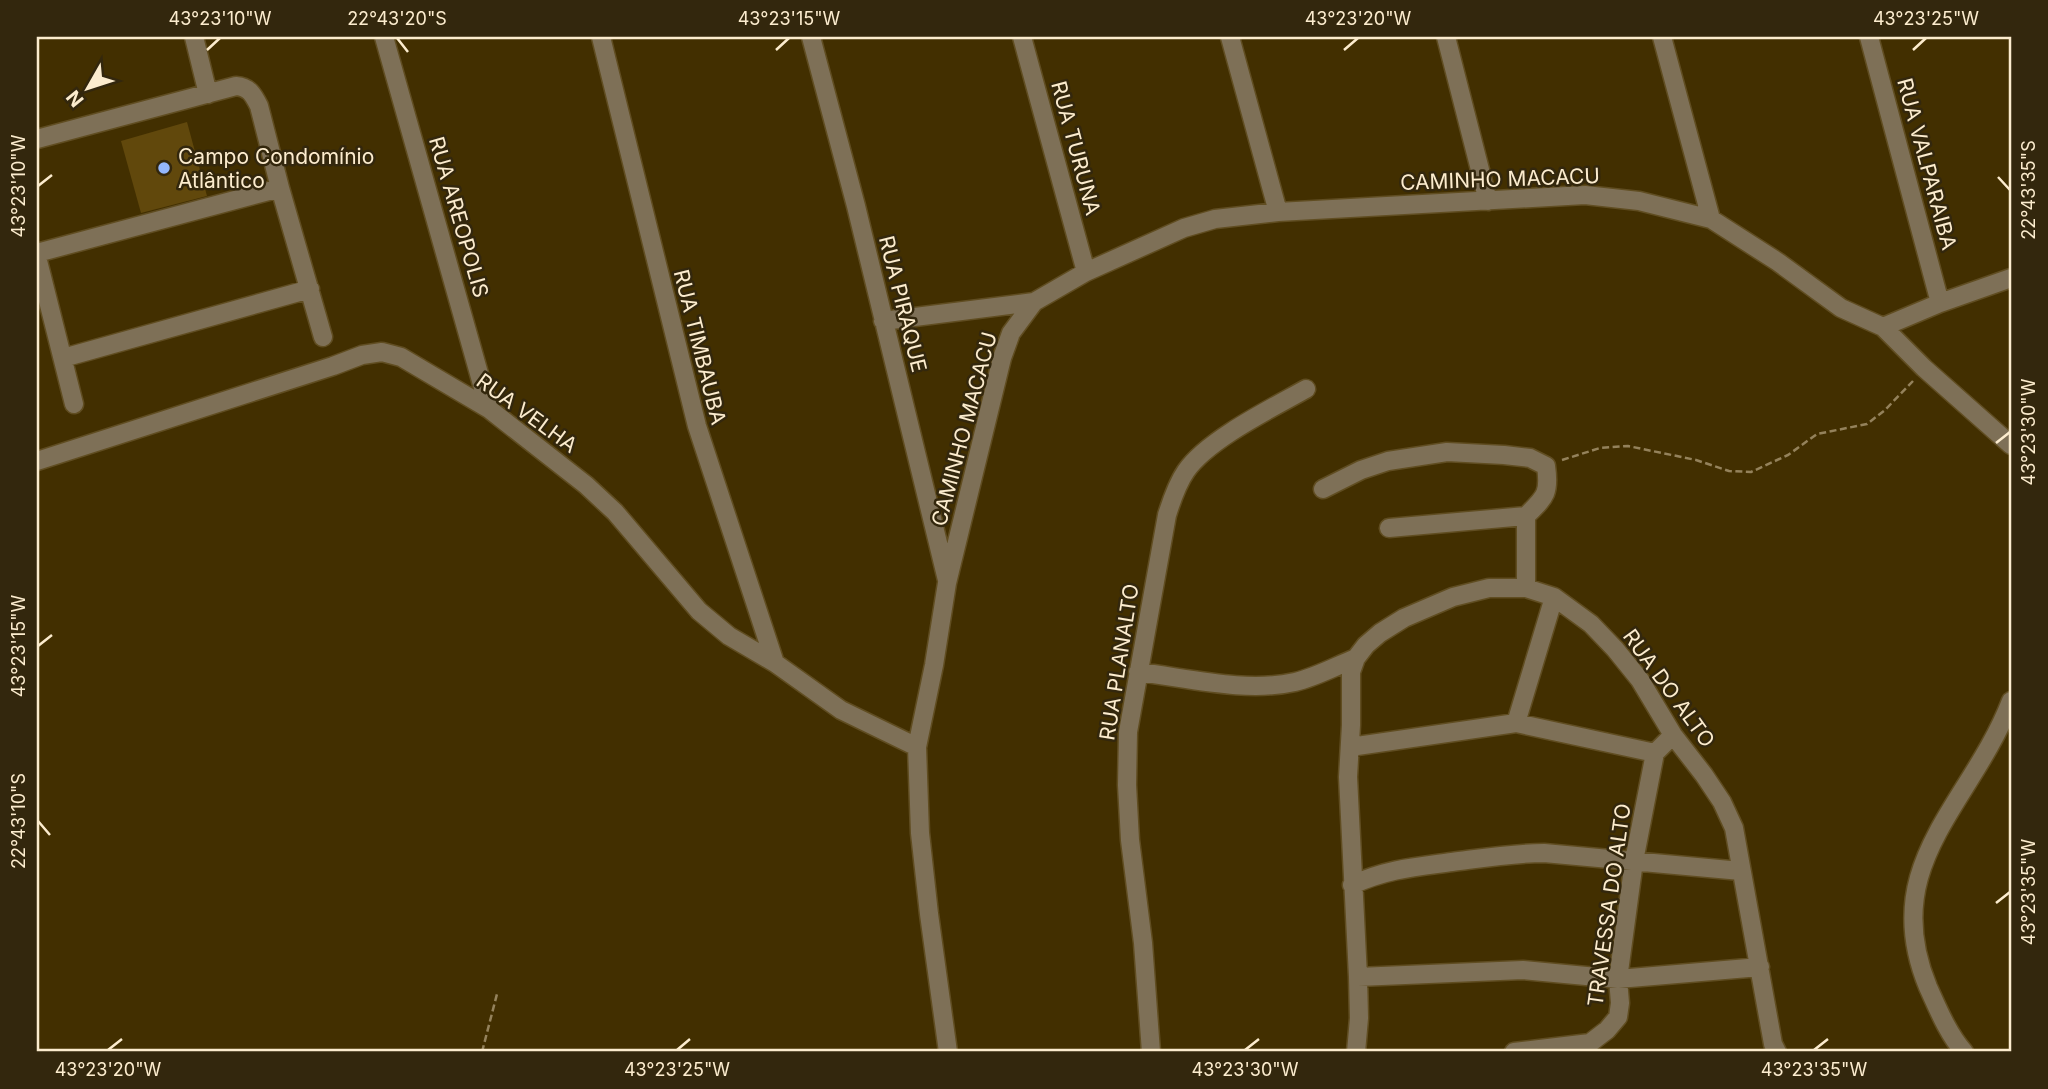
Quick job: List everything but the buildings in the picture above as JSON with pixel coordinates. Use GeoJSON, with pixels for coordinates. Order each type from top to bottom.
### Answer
{"type":"FeatureCollection","features":[{"type":"Feature","properties":{"kind":"street"},"geometry":{"type":"LineString","coordinates":[[194,37],[208,94]]}},
{"type":"Feature","properties":{"kind":"street","name":"RUA AREOPOLIS"},"geometry":{"type":"LineString","coordinates":[[384,37],[489,409]]}},
{"type":"Feature","properties":{"kind":"street","name":"RUA TIMBAUBA"},"geometry":{"type":"LineString","coordinates":[[601,37],[696,426],[775,663]]}},
{"type":"Feature","properties":{"kind":"street","name":"RUA PIRAQUE"},"geometry":{"type":"LineString","coordinates":[[811,37],[856,206],[947,583]]}},
{"type":"Feature","properties":{"kind":"street","name":"RUA TURUNA"},"geometry":{"type":"LineString","coordinates":[[1022,37],[1086,272]]}},
{"type":"Feature","properties":{"kind":"street"},"geometry":{"type":"LineString","coordinates":[[1230,37],[1278,212]]}},
{"type":"Feature","properties":{"kind":"street"},"geometry":{"type":"LineString","coordinates":[[1446,37],[1488,201]]}},
{"type":"Feature","properties":{"kind":"street"},"geometry":{"type":"LineString","coordinates":[[1662,37],[1712,219]]}},
{"type":"Feature","properties":{"kind":"street","name":"RUA VALPARAIBA"},"geometry":{"type":"LineString","coordinates":[[1869,37],[1940,303]]}},
{"type":"Feature","properties":{"kind":"street"},"geometry":{"type":"LineString","coordinates":[[37,139],[236,86],[246,87],[259,106],[323,337]]}},
{"type":"Feature","properties":{"kind":"street"},"geometry":{"type":"LineString","coordinates":[[74,404],[37,255],[280,188]]}},
{"type":"Feature","properties":{"kind":"street","name":"CAMINHO MACACU"},"geometry":{"type":"LineString","coordinates":[[948,1052],[920,833],[917,747],[947,583],[1002,358],[1011,332],[1034,302],[1086,272],[1184,228],[1215,219],[1278,212],[1585,195],[1639,201],[1712,219],[1841,307],[1883,327],[1924,368],[2011,445]]}},
{"type":"Feature","properties":{"kind":"street"},"geometry":{"type":"LineString","coordinates":[[1883,327],[2011,278]]}},
{"type":"Feature","properties":{"kind":"street"},"geometry":{"type":"LineString","coordinates":[[63,358],[310,289]]}},
{"type":"Feature","properties":{"kind":"street"},"geometry":{"type":"LineString","coordinates":[[883,321],[1034,302]]}},
{"type":"Feature","properties":{"kind":"street","name":"RUA VELHA"},"geometry":{"type":"LineString","coordinates":[[37,461],[362,355],[382,352],[401,357],[489,409],[586,485],[615,512],[699,611],[729,636],[775,663],[841,710],[917,747]]}},
{"type":"Feature","properties":{"kind":"street","name":"RUA PLANALTO"},"geometry":{"type":"LineString","coordinates":[[1150,1052],[1143,943],[1130,840],[1128,733],[1167,515],[1177,487],[1188,468],[1208,449],[1247,422],[1306,389]]}},
{"type":"Feature","properties":{"kind":"street"},"geometry":{"type":"LineString","coordinates":[[1324,489],[1361,470],[1388,461],[1447,452],[1530,458],[1546,466],[1549,485],[1543,499],[1526,516],[1389,528]]}},
{"type":"Feature","properties":{"kind":"street"},"geometry":{"type":"LineString","coordinates":[[1526,516],[1527,588]]}},
{"type":"Feature","properties":{"kind":"street","name":"RUA DO ALTO"},"geometry":{"type":"LineString","coordinates":[[1356,658],[1380,633],[1404,618],[1453,597],[1489,588],[1527,588],[1554,597],[1591,624],[1640,680],[1673,736],[1723,802],[1734,828],[1773,1044],[1777,1052]]}},
{"type":"Feature","properties":{"kind":"street"},"geometry":{"type":"LineString","coordinates":[[1517,723],[1554,597]]}},
{"type":"Feature","properties":{"kind":"street"},"geometry":{"type":"LineString","coordinates":[[1138,672],[1242,685],[1270,685],[1295,682],[1356,658]]}},
{"type":"Feature","properties":{"kind":"street"},"geometry":{"type":"LineString","coordinates":[[1356,658],[1351,672],[1348,778],[1358,976],[1359,1018],[1356,1052]]}},
{"type":"Feature","properties":{"kind":"street"},"geometry":{"type":"LineString","coordinates":[[1964,1052],[1941,1017],[1923,975],[1913,936],[1917,878],[1929,846],[2002,725],[2011,701]]}},
{"type":"Feature","properties":{"kind":"street"},"geometry":{"type":"LineString","coordinates":[[1350,747],[1517,723],[1654,753],[1673,736]]}},
{"type":"Feature","properties":{"kind":"street","name":"TRAVESSA DO ALTO"},"geometry":{"type":"LineString","coordinates":[[1514,1052],[1590,1043],[1618,1017],[1618,979],[1634,861],[1654,753]]}},
{"type":"Feature","properties":{"kind":"street"},"geometry":{"type":"LineString","coordinates":[[1352,886],[1393,870],[1515,853],[1544,853],[1741,871]]}},
{"type":"Feature","properties":{"kind":"street"},"geometry":{"type":"LineString","coordinates":[[1358,976],[1523,970],[1618,979],[1760,967]]}},
{"type":"Feature","properties":{"kind":"path"},"geometry":{"type":"LineString","coordinates":[[1546,466],[1600,448],[1628,446],[1696,460],[1729,471],[1751,472],[1788,455],[1817,434],[1867,424],[1885,410],[1924,368]]}},
{"type":"Feature","properties":{"kind":"path"},"geometry":{"type":"LineString","coordinates":[[482,1052],[497,994]]}},
{"type":"Feature","properties":{"kind":"shaded area","name":"Campo Condomínio Atlântico"},"geometry":{"type":"Polygon","coordinates":[[[187,122],[207,196],[141,213],[121,141],[187,122]]]}},
{"type":"Feature","properties":{"kind":"place","name":"Campo Condomínio Atlântico"},"geometry":{"type":"Point","coordinates":[164,168]}}]}
